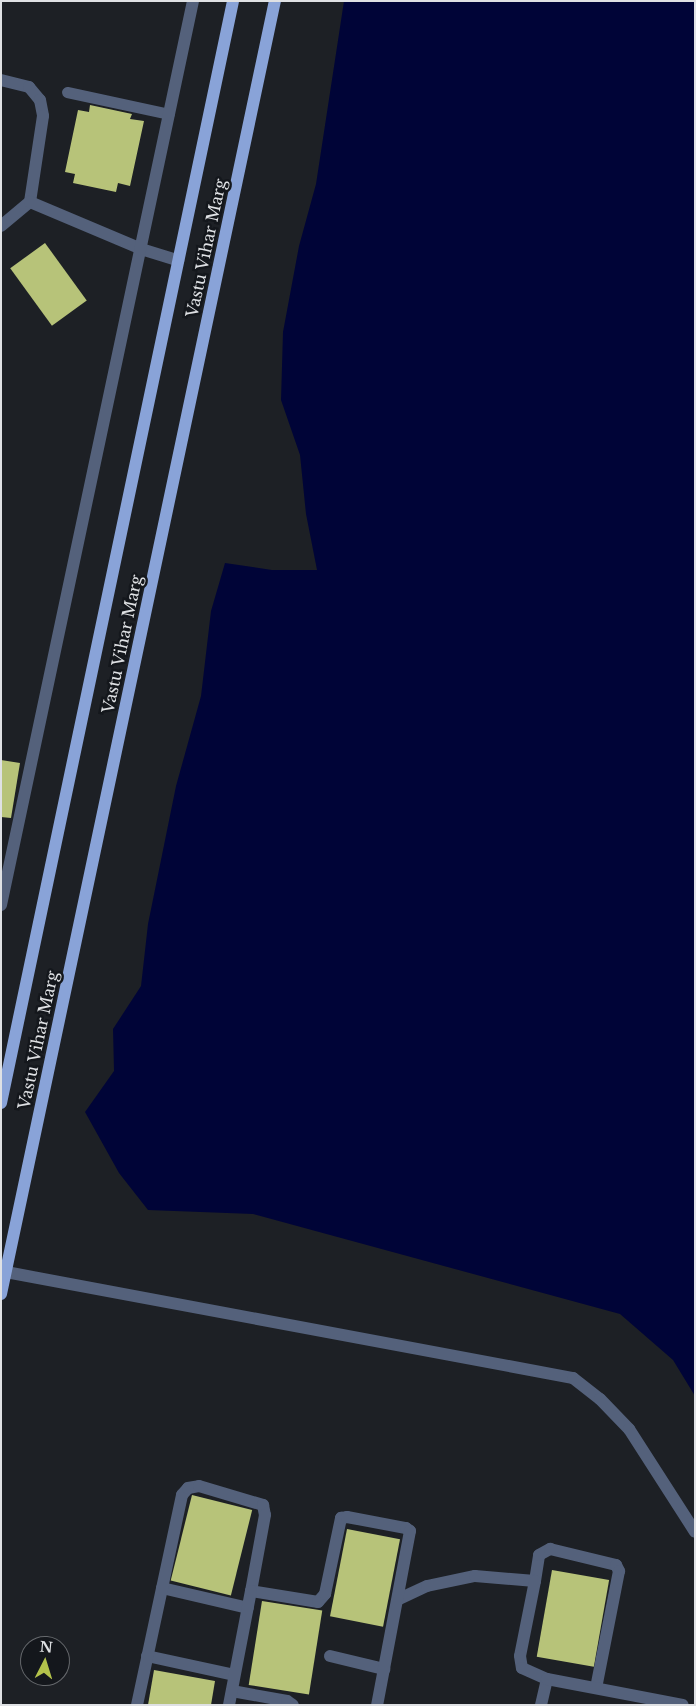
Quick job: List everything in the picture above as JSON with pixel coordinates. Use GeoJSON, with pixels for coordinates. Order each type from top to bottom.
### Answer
{"type":"FeatureCollection","features":[{"type":"Feature","properties":{"kind":"main road","name":"Vastu Vihar Marg"},"geometry":{"type":"LineString","coordinates":[[1,1103],[233,1]]}},
{"type":"Feature","properties":{"kind":"main road","name":"Vastu Vihar Marg"},"geometry":{"type":"LineString","coordinates":[[1,1294],[274,1]]}},
{"type":"Feature","properties":{"kind":"street"},"geometry":{"type":"LineString","coordinates":[[1,905],[193,1]]}},
{"type":"Feature","properties":{"kind":"street"},"geometry":{"type":"LineString","coordinates":[[1,80],[29,87],[40,100],[43,116],[30,202],[1,226]]}},
{"type":"Feature","properties":{"kind":"street"},"geometry":{"type":"LineString","coordinates":[[30,202],[141,249],[178,260]]}},
{"type":"Feature","properties":{"kind":"street"},"geometry":{"type":"LineString","coordinates":[[6,1272],[573,1378],[600,1398],[629,1428],[695,1532]]}},
{"type":"Feature","properties":{"kind":"street"},"geometry":{"type":"LineString","coordinates":[[137,1705],[182,1495],[188,1488],[199,1486],[263,1505],[265,1515],[229,1705]]}},
{"type":"Feature","properties":{"kind":"street"},"geometry":{"type":"LineString","coordinates":[[251,1591],[318,1602],[325,1594],[338,1523],[347,1517],[406,1528],[410,1531],[399,1599],[377,1705]]}},
{"type":"Feature","properties":{"kind":"street"},"geometry":{"type":"LineString","coordinates":[[596,1688],[619,1571],[616,1565],[550,1549],[539,1555],[520,1656],[522,1668],[547,1679],[683,1705]]}},
{"type":"Feature","properties":{"kind":"street"},"geometry":{"type":"LineString","coordinates":[[399,1599],[427,1586],[475,1576],[534,1581]]}},
{"type":"Feature","properties":{"kind":"street"},"geometry":{"type":"LineString","coordinates":[[162,1588],[248,1608]]}},
{"type":"Feature","properties":{"kind":"street"},"geometry":{"type":"LineString","coordinates":[[147,1656],[234,1676]]}},
{"type":"Feature","properties":{"kind":"street"},"geometry":{"type":"LineString","coordinates":[[330,1656],[384,1669]]}},
{"type":"Feature","properties":{"kind":"street"},"geometry":{"type":"LineString","coordinates":[[541,1705],[547,1679]]}},
{"type":"Feature","properties":{"kind":"street"},"geometry":{"type":"LineString","coordinates":[[232,1691],[287,1701],[292,1705]]}},
{"type":"Feature","properties":{"kind":"lane"},"geometry":{"type":"LineString","coordinates":[[67,92],[169,114]]}},
{"type":"Feature","properties":{"kind":"shaded area"},"geometry":{"type":"Polygon","coordinates":[[[344,1],[695,1],[695,1396],[673,1360],[620,1314],[253,1214],[148,1210],[119,1173],[85,1112],[114,1071],[113,1029],[141,986],[148,924],[176,786],[201,696],[211,611],[225,563],[272,570],[317,570],[306,514],[300,455],[281,400],[283,332],[299,246],[316,184],[344,1]]]}},
{"type":"Feature","properties":{"kind":"building"},"geometry":{"type":"Polygon","coordinates":[[[90,105],[132,114],[130,119],[144,121],[130,186],[118,183],[116,192],[73,183],[75,174],[65,172],[78,110],[89,112],[90,105]]]}},
{"type":"Feature","properties":{"kind":"building"},"geometry":{"type":"Polygon","coordinates":[[[45,243],[87,300],[52,326],[10,268],[45,243]]]}},
{"type":"Feature","properties":{"kind":"building"},"geometry":{"type":"Polygon","coordinates":[[[1,760],[20,763],[11,818],[1,817],[1,760]]]}},
{"type":"Feature","properties":{"kind":"building"},"geometry":{"type":"Polygon","coordinates":[[[192,1495],[252,1510],[231,1595],[171,1580],[192,1495]]]}},
{"type":"Feature","properties":{"kind":"building"},"geometry":{"type":"Polygon","coordinates":[[[347,1529],[400,1539],[383,1627],[330,1616],[347,1529]]]}},
{"type":"Feature","properties":{"kind":"building"},"geometry":{"type":"Polygon","coordinates":[[[552,1570],[609,1580],[594,1667],[537,1657],[552,1570]]]}},
{"type":"Feature","properties":{"kind":"building"},"geometry":{"type":"Polygon","coordinates":[[[262,1601],[322,1611],[309,1694],[249,1685],[262,1601]]]}},
{"type":"Feature","properties":{"kind":"building"},"geometry":{"type":"Polygon","coordinates":[[[154,1670],[215,1681],[211,1705],[148,1705],[154,1670]]]}}]}
